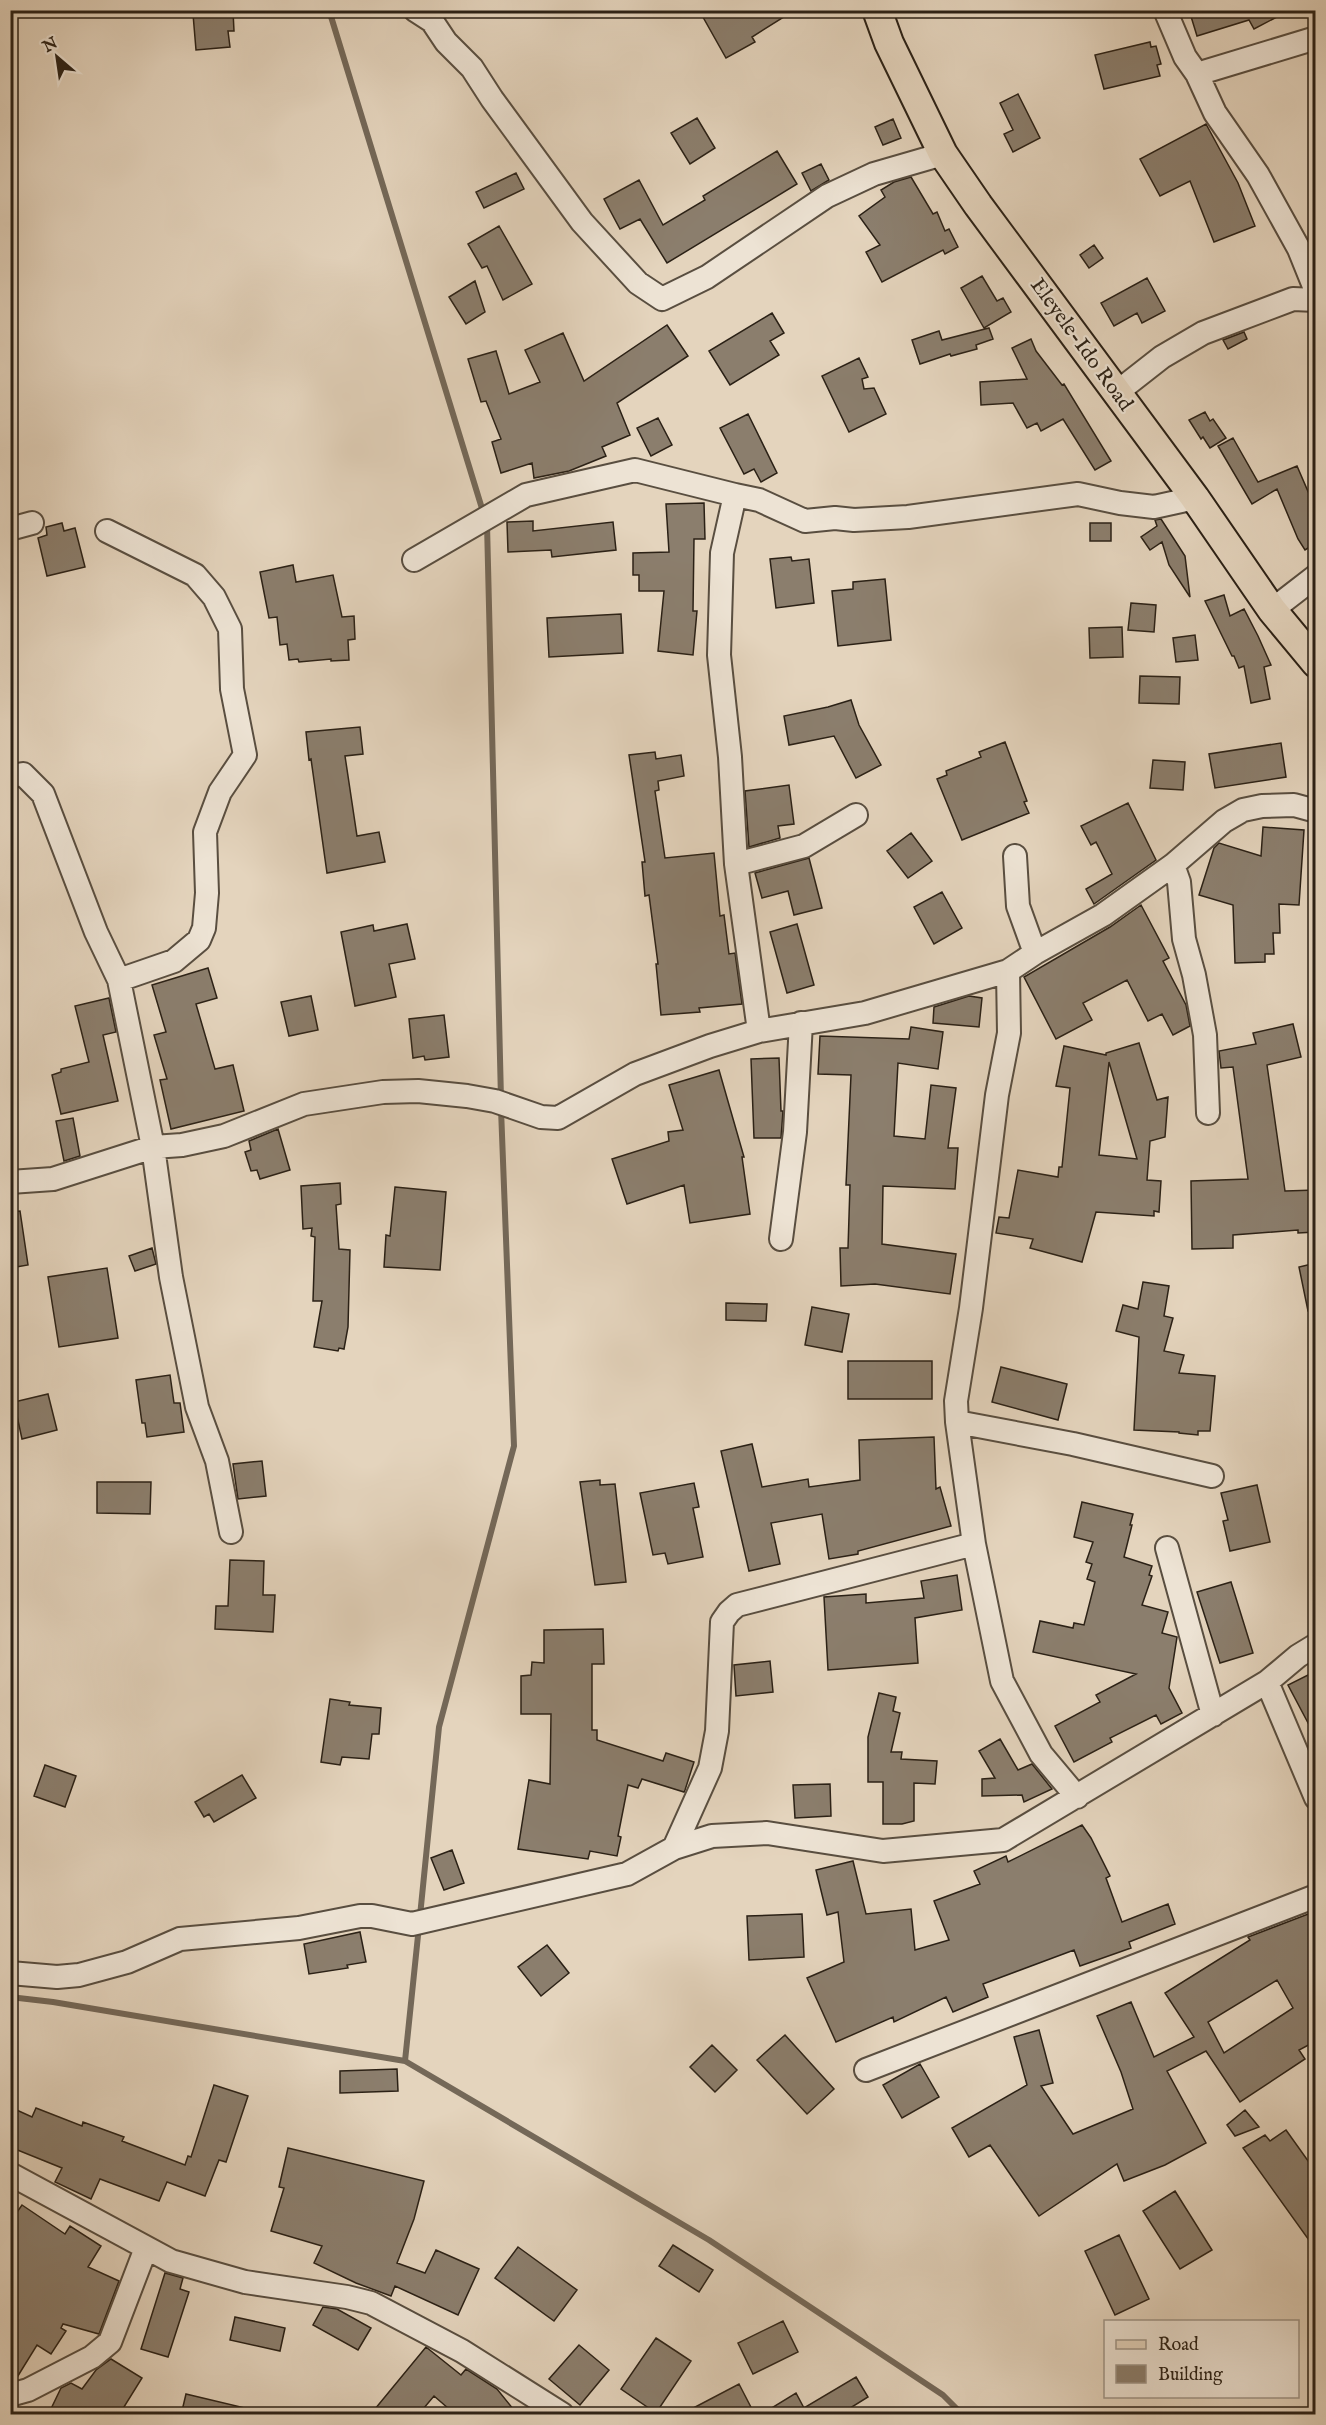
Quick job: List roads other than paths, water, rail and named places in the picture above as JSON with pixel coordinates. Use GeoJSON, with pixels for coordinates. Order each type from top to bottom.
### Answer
{"type":"FeatureCollection","features":[{"type":"Feature","properties":{"kind":"main road","name":"Eleyele-Ido Road"},"geometry":{"type":"LineString","coordinates":[[876,10],[889,43],[943,154],[1195,498],[1272,610],[1316,663]]}},
{"type":"Feature","properties":{"kind":"street"},"geometry":{"type":"LineString","coordinates":[[415,10],[432,21],[446,42],[472,68],[553,185],[582,222],[638,283],[662,299],[707,277],[827,196],[874,174],[943,154]]}},
{"type":"Feature","properties":{"kind":"street"},"geometry":{"type":"LineString","coordinates":[[1165,10],[1185,57],[1197,74],[1215,113],[1258,175],[1299,249],[1316,291]]}},
{"type":"Feature","properties":{"kind":"street"},"geometry":{"type":"LineString","coordinates":[[1197,74],[1316,38]]}},
{"type":"Feature","properties":{"kind":"street"},"geometry":{"type":"LineString","coordinates":[[1116,393],[1162,357],[1203,333],[1293,299],[1316,300]]}},
{"type":"Feature","properties":{"kind":"street"},"geometry":{"type":"LineString","coordinates":[[414,560],[526,495],[635,471],[759,500],[805,521],[835,518],[854,520],[908,517],[1078,494],[1154,507],[1195,498]]}},
{"type":"Feature","properties":{"kind":"street"},"geometry":{"type":"LineString","coordinates":[[735,495],[722,553],[719,655],[730,757],[736,864],[759,1030]]}},
{"type":"Feature","properties":{"kind":"street"},"geometry":{"type":"LineString","coordinates":[[107,531],[195,574],[214,597],[230,629],[232,689],[245,755],[220,792],[205,832],[207,893],[204,928],[199,940],[174,961],[119,980]]}},
{"type":"Feature","properties":{"kind":"street"},"geometry":{"type":"LineString","coordinates":[[1272,610],[1316,576]]}},
{"type":"Feature","properties":{"kind":"street"},"geometry":{"type":"LineString","coordinates":[[10,776],[23,774],[44,794],[96,932],[119,980],[153,1147],[171,1278],[197,1407],[217,1461],[231,1532]]}},
{"type":"Feature","properties":{"kind":"street"},"geometry":{"type":"LineString","coordinates":[[10,1182],[53,1179],[153,1147],[182,1145],[224,1136],[304,1104],[382,1092],[418,1091],[467,1096],[504,1103],[541,1117],[558,1118],[635,1074],[670,1059],[759,1030],[865,1013],[1008,971],[1035,952],[1103,915],[1173,865],[1224,821],[1243,810],[1262,806],[1294,806],[1316,811]]}},
{"type":"Feature","properties":{"kind":"street"},"geometry":{"type":"LineString","coordinates":[[736,864],[804,846],[856,815]]}},
{"type":"Feature","properties":{"kind":"street"},"geometry":{"type":"LineString","coordinates":[[1015,856],[1018,906],[1035,952]]}},
{"type":"Feature","properties":{"kind":"street"},"geometry":{"type":"LineString","coordinates":[[1173,865],[1179,882],[1185,939],[1205,1035],[1208,1113]]}},
{"type":"Feature","properties":{"kind":"street"},"geometry":{"type":"LineString","coordinates":[[1008,971],[1009,1033],[997,1095],[971,1308],[956,1401],[957,1422],[974,1544],[1002,1681],[1041,1754],[1077,1797]]}},
{"type":"Feature","properties":{"kind":"street"},"geometry":{"type":"LineString","coordinates":[[781,1239],[795,1132],[801,1023]]}},
{"type":"Feature","properties":{"kind":"street"},"geometry":{"type":"LineString","coordinates":[[957,1422],[1073,1444],[1212,1476]]}},
{"type":"Feature","properties":{"kind":"street"},"geometry":{"type":"LineString","coordinates":[[674,1848],[710,1768],[717,1731],[722,1622],[729,1611],[737,1605],[974,1544]]}},
{"type":"Feature","properties":{"kind":"street"},"geometry":{"type":"LineString","coordinates":[[1167,1548],[1213,1715]]}},
{"type":"Feature","properties":{"kind":"street"},"geometry":{"type":"LineString","coordinates":[[10,1973],[57,1977],[79,1975],[127,1962],[180,1939],[299,1928],[360,1916],[372,1916],[412,1924],[627,1874],[674,1848],[712,1836],[767,1833],[883,1851],[1004,1840],[1267,1682],[1298,1656],[1316,1645]]}},
{"type":"Feature","properties":{"kind":"street"},"geometry":{"type":"LineString","coordinates":[[1267,1682],[1316,1798]]}},
{"type":"Feature","properties":{"kind":"street"},"geometry":{"type":"LineString","coordinates":[[866,2070],[1316,1896]]}},
{"type":"Feature","properties":{"kind":"street"},"geometry":{"type":"LineString","coordinates":[[10,2174],[171,2261],[245,2282],[347,2297],[371,2303],[462,2351],[562,2415]]}},
{"type":"Feature","properties":{"kind":"street"},"geometry":{"type":"LineString","coordinates":[[10,2395],[28,2390],[92,2357],[110,2342],[146,2248]]}},
{"type":"Feature","properties":{"kind":"waterway"},"geometry":{"type":"LineString","coordinates":[[329,10],[484,515]]}},
{"type":"Feature","properties":{"kind":"waterway"},"geometry":{"type":"LineString","coordinates":[[487,524],[501,1099]]}},
{"type":"Feature","properties":{"kind":"waterway"},"geometry":{"type":"LineString","coordinates":[[420,1916],[439,1727],[514,1446],[501,1109]]}},
{"type":"Feature","properties":{"kind":"waterway"},"geometry":{"type":"LineString","coordinates":[[405,2061],[419,1926]]}},
{"type":"Feature","properties":{"kind":"waterway"},"geometry":{"type":"LineString","coordinates":[[10,1997],[53,2002],[405,2061],[709,2240],[943,2395],[962,2414]]}}]}
